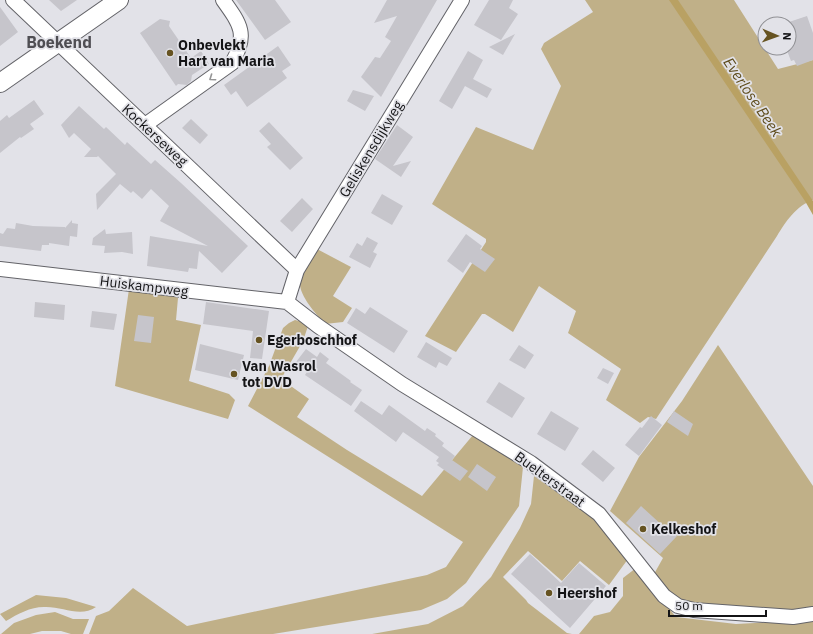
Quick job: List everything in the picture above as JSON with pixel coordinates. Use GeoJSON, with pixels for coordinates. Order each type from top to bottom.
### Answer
{"type":"FeatureCollection","features":[{"type":"Feature","properties":{"kind":"street","name":"Kockerseweg"},"geometry":{"type":"LineString","coordinates":[[13,0],[298,270]]}},
{"type":"Feature","properties":{"kind":"street"},"geometry":{"type":"LineString","coordinates":[[0,83],[119,0]]}},
{"type":"Feature","properties":{"kind":"street"},"geometry":{"type":"LineString","coordinates":[[145,125],[232,63],[240,50],[241,32],[235,15],[223,0]]}},
{"type":"Feature","properties":{"kind":"street","name":"Geliskensdijkweg"},"geometry":{"type":"LineString","coordinates":[[287,302],[298,270],[462,0]]}},
{"type":"Feature","properties":{"kind":"street","name":"Huiskampweg"},"geometry":{"type":"LineString","coordinates":[[0,269],[287,302]]}},
{"type":"Feature","properties":{"kind":"street","name":"Buelterstraat"},"geometry":{"type":"LineString","coordinates":[[287,302],[318,326],[402,384],[531,463],[599,514],[664,596],[678,606],[694,610],[792,617],[813,614]]}},
{"type":"Feature","properties":{"kind":"shaded area"},"geometry":{"type":"Polygon","coordinates":[[[585,0],[734,0],[757,36],[757,56],[770,56],[778,69],[813,60],[813,200],[807,202],[797,210],[784,225],[656,419],[648,417],[640,423],[606,400],[621,369],[568,333],[576,311],[539,286],[513,332],[485,314],[482,314],[456,352],[425,336],[486,242],[486,239],[432,204],[476,127],[533,150],[561,86],[541,49],[544,43],[593,12],[585,0]]]}},
{"type":"Feature","properties":{"kind":"shaded area"},"geometry":{"type":"Polygon","coordinates":[[[669,0],[678,0],[811,198],[813,201],[813,215],[805,201],[669,0]]]}},
{"type":"Feature","properties":{"kind":"shaded area"},"geometry":{"type":"Polygon","coordinates":[[[317,249],[351,267],[333,296],[352,308],[343,322],[325,324],[308,303],[301,291],[301,275],[317,249]]]}},
{"type":"Feature","properties":{"kind":"shaded area"},"geometry":{"type":"Polygon","coordinates":[[[129,289],[161,292],[178,298],[176,320],[201,325],[189,381],[229,394],[235,400],[228,419],[115,386],[129,289]]]}},
{"type":"Feature","properties":{"kind":"shaded area"},"geometry":{"type":"Polygon","coordinates":[[[295,320],[308,326],[303,341],[281,379],[309,399],[297,417],[422,496],[473,435],[523,467],[519,506],[466,583],[447,599],[421,610],[273,634],[89,634],[96,616],[109,611],[133,588],[187,626],[427,575],[446,567],[463,542],[248,406],[269,366],[283,328],[295,320]]]}},
{"type":"Feature","properties":{"kind":"shaded area"},"geometry":{"type":"Polygon","coordinates":[[[718,345],[813,486],[813,607],[769,612],[694,605],[679,601],[663,588],[654,574],[663,558],[610,511],[639,457],[682,401],[718,345]]]}},
{"type":"Feature","properties":{"kind":"shaded area"},"geometry":{"type":"Polygon","coordinates":[[[534,476],[591,516],[628,559],[609,585],[580,561],[562,581],[528,551],[503,577],[528,603],[567,633],[572,634],[372,634],[428,624],[463,606],[491,577],[520,528],[531,504],[534,476]]]}},
{"type":"Feature","properties":{"kind":"shaded area"},"geometry":{"type":"Polygon","coordinates":[[[636,568],[676,617],[736,624],[813,620],[813,634],[579,634],[594,616],[610,612],[623,596],[623,578],[636,568]]]}},
{"type":"Feature","properties":{"kind":"shaded area"},"geometry":{"type":"Polygon","coordinates":[[[36,595],[66,598],[96,607],[84,612],[77,612],[51,607],[39,607],[24,611],[6,621],[0,614],[36,595]]]}},
{"type":"Feature","properties":{"kind":"shaded area"},"geometry":{"type":"Polygon","coordinates":[[[55,612],[73,619],[89,619],[83,634],[71,634],[61,631],[42,631],[30,634],[1,634],[14,623],[36,615],[55,612]]]}},
{"type":"Feature","properties":{"kind":"building"},"geometry":{"type":"Polygon","coordinates":[[[49,0],[77,0],[61,11],[49,0]]]}},
{"type":"Feature","properties":{"kind":"building"},"geometry":{"type":"Polygon","coordinates":[[[236,0],[275,0],[291,22],[265,40],[236,0]]]}},
{"type":"Feature","properties":{"kind":"building"},"geometry":{"type":"Polygon","coordinates":[[[387,0],[437,0],[381,97],[361,77],[375,57],[380,58],[391,41],[385,37],[397,16],[374,23],[387,0]]]}},
{"type":"Feature","properties":{"kind":"building"},"geometry":{"type":"Polygon","coordinates":[[[489,0],[513,0],[509,8],[518,14],[501,40],[474,25],[489,0]]]}},
{"type":"Feature","properties":{"kind":"building"},"geometry":{"type":"Polygon","coordinates":[[[0,7],[18,32],[0,46],[0,7]]]}},
{"type":"Feature","properties":{"kind":"building"},"geometry":{"type":"Polygon","coordinates":[[[807,16],[813,33],[813,60],[797,66],[794,60],[791,61],[789,56],[797,56],[797,19],[807,16]]]}},
{"type":"Feature","properties":{"kind":"building","name":"Onbevlekt Hart van Maria"},"geometry":{"type":"Polygon","coordinates":[[[160,19],[170,21],[169,26],[191,58],[201,51],[209,64],[192,75],[191,81],[187,85],[178,84],[176,86],[140,33],[160,19]]]}},
{"type":"Feature","properties":{"kind":"building"},"geometry":{"type":"Polygon","coordinates":[[[515,34],[503,55],[489,47],[515,34]]]}},
{"type":"Feature","properties":{"kind":"building"},"geometry":{"type":"Polygon","coordinates":[[[278,46],[291,65],[282,71],[287,78],[247,107],[236,91],[231,95],[224,85],[278,46]]]}},
{"type":"Feature","properties":{"kind":"building"},"geometry":{"type":"Polygon","coordinates":[[[468,51],[483,60],[473,79],[492,89],[487,98],[465,86],[452,109],[439,101],[468,51]]]}},
{"type":"Feature","properties":{"kind":"building"},"geometry":{"type":"Polygon","coordinates":[[[353,90],[374,96],[365,111],[347,101],[353,90]]]}},
{"type":"Feature","properties":{"kind":"building"},"geometry":{"type":"Polygon","coordinates":[[[34,100],[44,114],[30,124],[34,129],[21,138],[20,137],[0,153],[0,121],[7,115],[9,118],[34,100]]]}},
{"type":"Feature","properties":{"kind":"building"},"geometry":{"type":"Polygon","coordinates":[[[79,106],[104,129],[106,127],[125,145],[127,142],[151,164],[155,160],[248,246],[222,273],[199,251],[197,269],[189,268],[188,272],[147,266],[150,236],[208,246],[160,221],[169,206],[151,189],[142,199],[133,191],[131,193],[120,184],[97,210],[96,194],[116,174],[98,156],[84,157],[91,149],[74,133],[69,138],[61,125],[79,106]]]}},
{"type":"Feature","properties":{"kind":"building"},"geometry":{"type":"Polygon","coordinates":[[[191,119],[208,135],[200,144],[182,128],[191,119]]]}},
{"type":"Feature","properties":{"kind":"building"},"geometry":{"type":"Polygon","coordinates":[[[269,122],[303,158],[290,170],[267,147],[271,144],[259,131],[269,122]]]}},
{"type":"Feature","properties":{"kind":"building"},"geometry":{"type":"Polygon","coordinates":[[[397,125],[413,137],[393,166],[411,161],[401,177],[375,159],[397,125]]]}},
{"type":"Feature","properties":{"kind":"building"},"geometry":{"type":"Polygon","coordinates":[[[382,194],[403,206],[392,225],[371,213],[382,194]]]}},
{"type":"Feature","properties":{"kind":"building"},"geometry":{"type":"Polygon","coordinates":[[[302,198],[313,209],[292,232],[280,221],[302,198]]]}},
{"type":"Feature","properties":{"kind":"building"},"geometry":{"type":"Polygon","coordinates":[[[72,220],[72,223],[78,224],[77,237],[70,236],[69,246],[49,243],[49,245],[42,245],[41,251],[0,246],[0,233],[3,234],[7,228],[15,229],[16,223],[33,226],[65,228],[72,220]]]}},
{"type":"Feature","properties":{"kind":"building"},"geometry":{"type":"Polygon","coordinates":[[[105,229],[106,234],[132,232],[133,254],[122,252],[104,253],[105,246],[92,245],[93,238],[105,229]]]}},
{"type":"Feature","properties":{"kind":"building"},"geometry":{"type":"Polygon","coordinates":[[[466,234],[482,246],[480,249],[495,259],[485,272],[470,262],[463,273],[447,261],[466,234]]]}},
{"type":"Feature","properties":{"kind":"building"},"geometry":{"type":"Polygon","coordinates":[[[367,237],[378,243],[373,252],[377,254],[370,268],[349,257],[357,243],[362,246],[367,237]]]}},
{"type":"Feature","properties":{"kind":"building"},"geometry":{"type":"Polygon","coordinates":[[[35,302],[65,305],[64,320],[34,317],[35,302]]]}},
{"type":"Feature","properties":{"kind":"building"},"geometry":{"type":"Polygon","coordinates":[[[206,302],[269,311],[262,359],[250,358],[253,331],[203,324],[206,302]]]}},
{"type":"Feature","properties":{"kind":"building"},"geometry":{"type":"Polygon","coordinates":[[[370,307],[408,331],[394,353],[347,323],[356,308],[365,314],[370,307]]]}},
{"type":"Feature","properties":{"kind":"building"},"geometry":{"type":"Polygon","coordinates":[[[92,311],[117,314],[114,330],[90,327],[92,311]]]}},
{"type":"Feature","properties":{"kind":"building"},"geometry":{"type":"Polygon","coordinates":[[[138,315],[154,317],[151,343],[134,341],[138,315]]]}},
{"type":"Feature","properties":{"kind":"building"},"geometry":{"type":"Polygon","coordinates":[[[426,342],[452,358],[447,366],[439,362],[436,368],[417,357],[426,342]]]}},
{"type":"Feature","properties":{"kind":"building"},"geometry":{"type":"Polygon","coordinates":[[[200,344],[244,355],[238,380],[195,370],[200,344]]]}},
{"type":"Feature","properties":{"kind":"building"},"geometry":{"type":"Polygon","coordinates":[[[519,345],[534,355],[525,369],[509,360],[519,345]]]}},
{"type":"Feature","properties":{"kind":"building"},"geometry":{"type":"Polygon","coordinates":[[[306,349],[317,357],[320,352],[329,359],[326,363],[362,390],[351,406],[305,375],[308,370],[296,362],[306,349]]]}},
{"type":"Feature","properties":{"kind":"building"},"geometry":{"type":"Polygon","coordinates":[[[603,368],[614,373],[608,384],[597,378],[603,368]]]}},
{"type":"Feature","properties":{"kind":"building"},"geometry":{"type":"Polygon","coordinates":[[[499,382],[525,398],[512,418],[486,402],[499,382]]]}},
{"type":"Feature","properties":{"kind":"building"},"geometry":{"type":"Polygon","coordinates":[[[361,401],[382,415],[389,405],[425,431],[427,428],[436,434],[435,436],[444,443],[442,446],[455,456],[452,460],[468,471],[460,481],[437,465],[439,463],[436,461],[439,457],[403,432],[396,442],[354,411],[361,401]]]}},
{"type":"Feature","properties":{"kind":"building"},"geometry":{"type":"Polygon","coordinates":[[[551,411],[579,428],[565,451],[537,434],[551,411]]]}},
{"type":"Feature","properties":{"kind":"building"},"geometry":{"type":"Polygon","coordinates":[[[674,411],[693,424],[688,436],[667,422],[674,411]]]}},
{"type":"Feature","properties":{"kind":"building"},"geometry":{"type":"Polygon","coordinates":[[[651,416],[662,425],[639,456],[625,445],[640,427],[642,428],[651,416]]]}},
{"type":"Feature","properties":{"kind":"building"},"geometry":{"type":"Polygon","coordinates":[[[593,450],[615,468],[603,482],[581,464],[593,450]]]}},
{"type":"Feature","properties":{"kind":"building"},"geometry":{"type":"Polygon","coordinates":[[[477,464],[496,477],[487,491],[468,477],[477,464]]]}},
{"type":"Feature","properties":{"kind":"building","name":"Kelkeshof"},"geometry":{"type":"Polygon","coordinates":[[[641,506],[664,527],[665,526],[677,536],[660,554],[626,523],[641,506]]]}},
{"type":"Feature","properties":{"kind":"building","name":"Heershof"},"geometry":{"type":"Polygon","coordinates":[[[530,554],[561,583],[579,563],[606,586],[570,628],[511,574],[530,554]]]}},
{"type":"Feature","properties":{"kind":"place","name":"Onbevlekt Hart van Maria"},"geometry":{"type":"Point","coordinates":[170,53]}},
{"type":"Feature","properties":{"kind":"place","name":"Egerboschhof"},"geometry":{"type":"Point","coordinates":[259,340]}},
{"type":"Feature","properties":{"kind":"place","name":"Van Wasrol tot DVD"},"geometry":{"type":"Point","coordinates":[234,374]}},
{"type":"Feature","properties":{"kind":"place","name":"Kelkeshof"},"geometry":{"type":"Point","coordinates":[643,529]}},
{"type":"Feature","properties":{"kind":"place","name":"Heershof"},"geometry":{"type":"Point","coordinates":[549,593]}},
{"type":"Feature","properties":{"kind":"district","name":"Boekend"},"geometry":{"type":"Point","coordinates":[59,42]}},
{"type":"Feature","properties":{"kind":"water label","name":"Everlose Beek"},"geometry":{"type":"Point","coordinates":[753,97]}}]}
